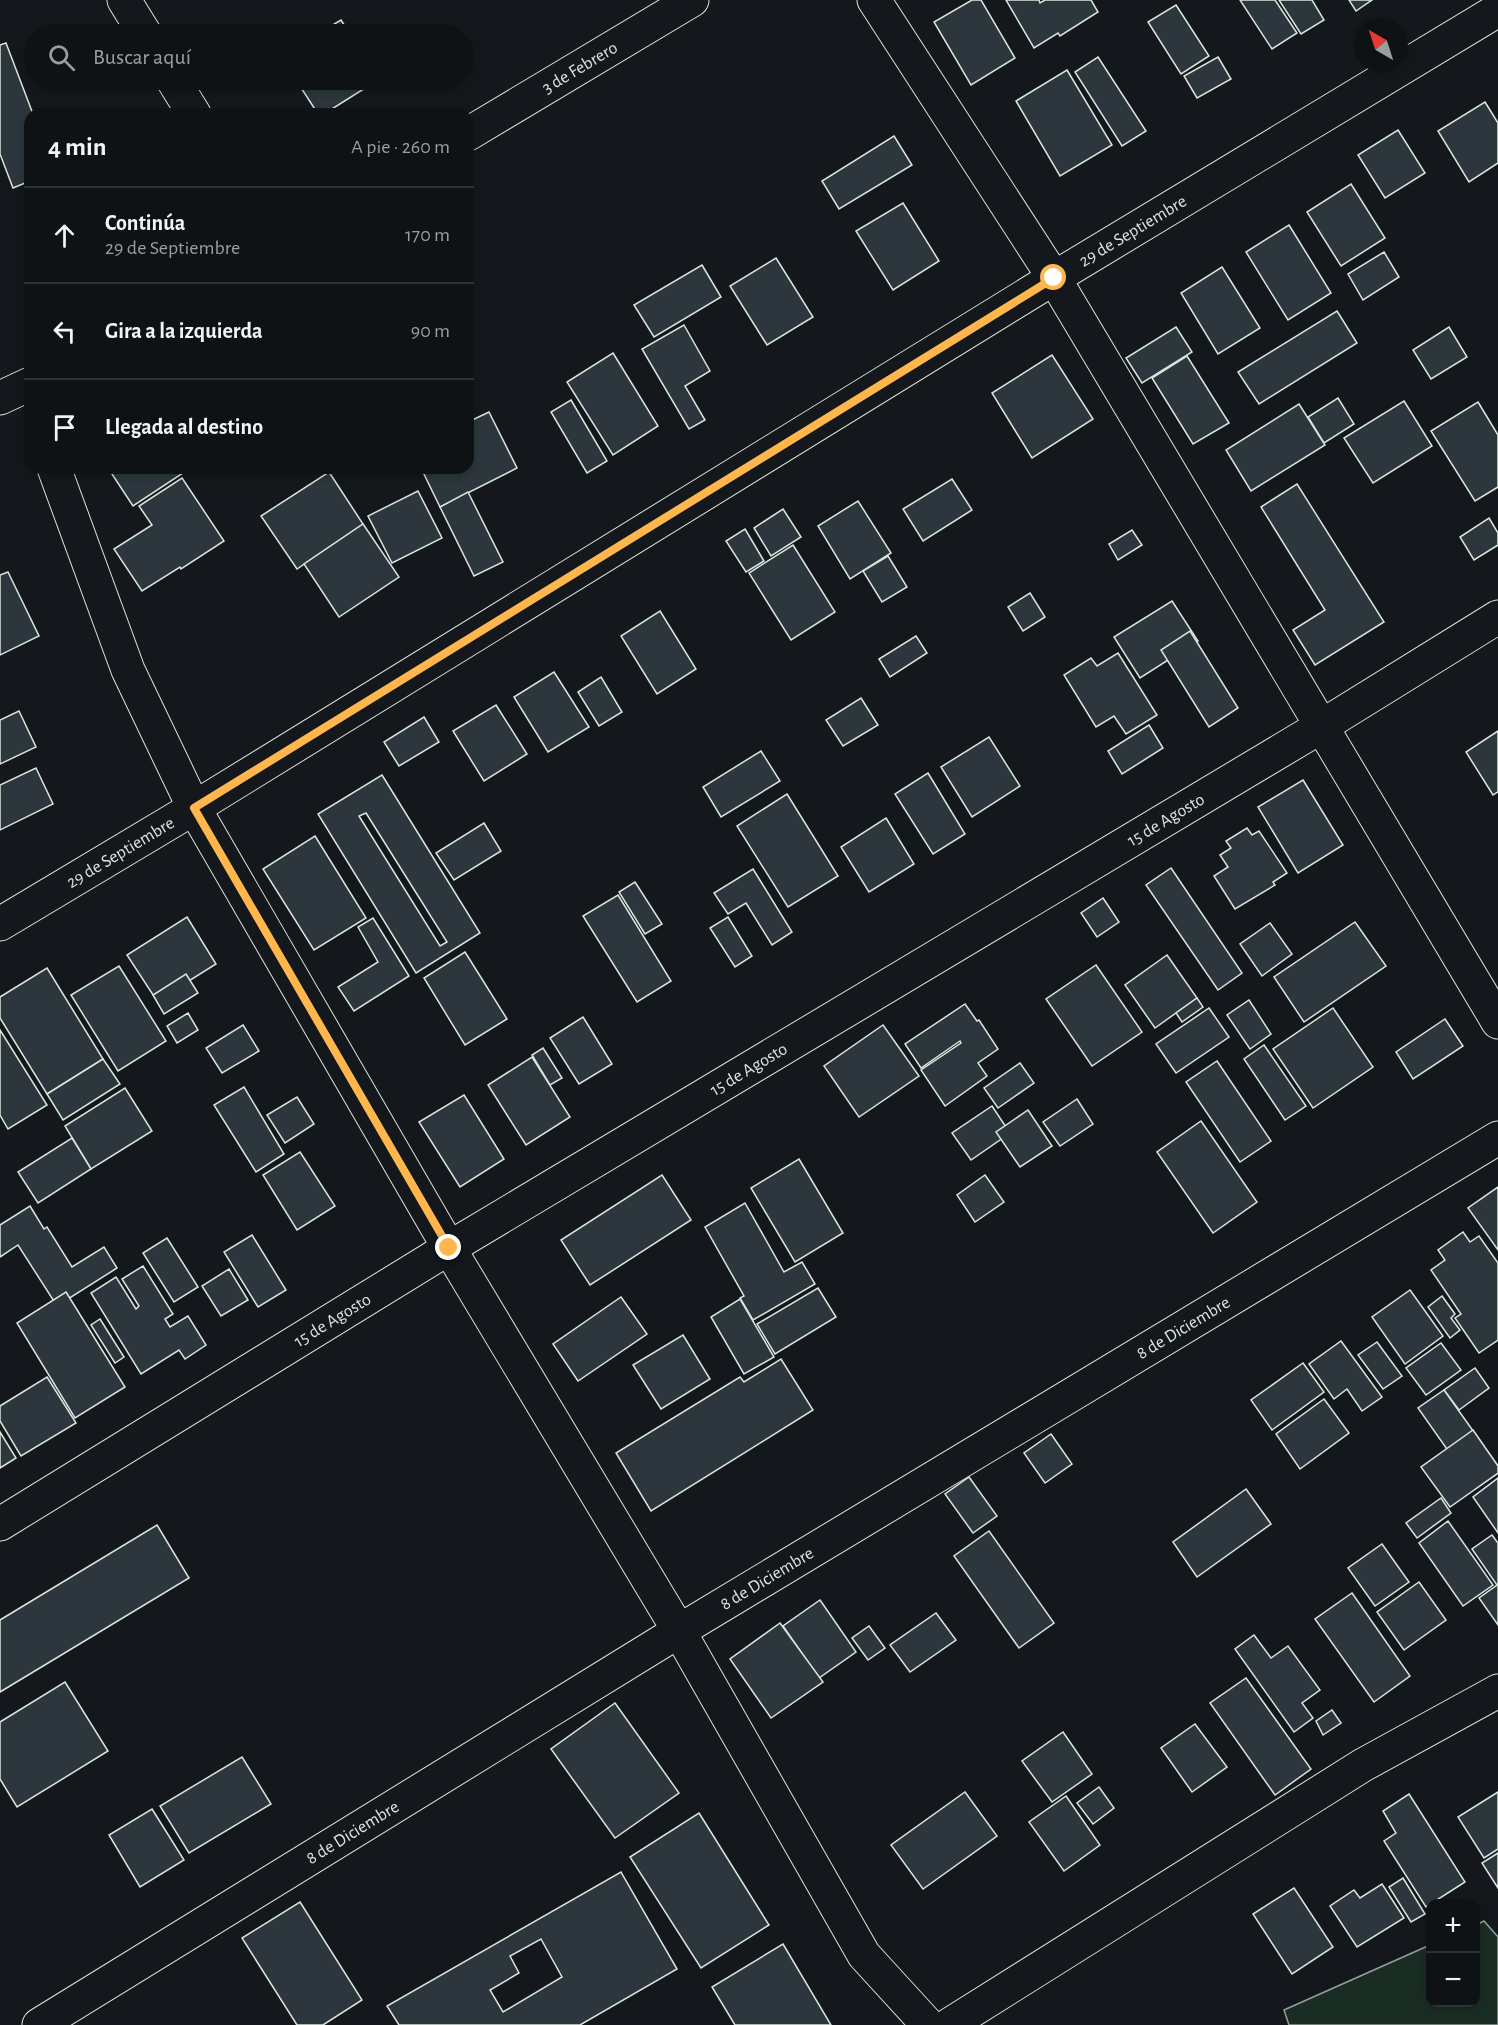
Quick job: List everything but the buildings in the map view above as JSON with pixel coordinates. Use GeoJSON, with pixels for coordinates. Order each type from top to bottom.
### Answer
{"type":"FeatureCollection","features":[{"type":"Feature","properties":{"kind":"street"},"geometry":{"type":"LineString","coordinates":[[124,0],[139,24]]}},
{"type":"Feature","properties":{"kind":"street","name":"3 de Febrero"},"geometry":{"type":"LineString","coordinates":[[474,130],[658,8],[692,0]]}},
{"type":"Feature","properties":{"kind":"street"},"geometry":{"type":"LineString","coordinates":[[874,0],[1054,278],[1498,1022]]}},
{"type":"Feature","properties":{"kind":"street","name":"29 de Septiembre"},"geometry":{"type":"LineString","coordinates":[[0,924],[194,808],[1054,278],[1498,10]]}},
{"type":"Feature","properties":{"kind":"street"},"geometry":{"type":"LineString","coordinates":[[179,90],[190,108]]}},
{"type":"Feature","properties":{"kind":"street"},"geometry":{"type":"LineString","coordinates":[[56,474],[128,670],[194,808],[449,1248],[679,1631],[864,1955],[928,2025]]}},
{"type":"Feature","properties":{"kind":"street","name":"15 de Agosto"},"geometry":{"type":"LineString","coordinates":[[0,1524],[449,1248],[1322,726],[1498,617]]}},
{"type":"Feature","properties":{"kind":"street","name":"8 de Diciembre"},"geometry":{"type":"LineString","coordinates":[[39,2025],[679,1631],[1498,1138]]}},
{"type":"Feature","properties":{"kind":"street"},"geometry":{"type":"LineString","coordinates":[[949,2025],[1363,1765],[1498,1691]]}},
{"type":"Feature","properties":{"kind":"green space"},"geometry":{"type":"Polygon","coordinates":[[[1484,1921],[1498,1937],[1498,2025],[1289,2025],[1284,2010],[1426,1947],[1426,2007],[1480,2007],[1480,1923],[1484,1921]]]}},
{"type":"Feature","properties":{"kind":"route"},"geometry":{"type":"LineString","coordinates":[[449,1248],[194,808],[1054,278]]}}]}
